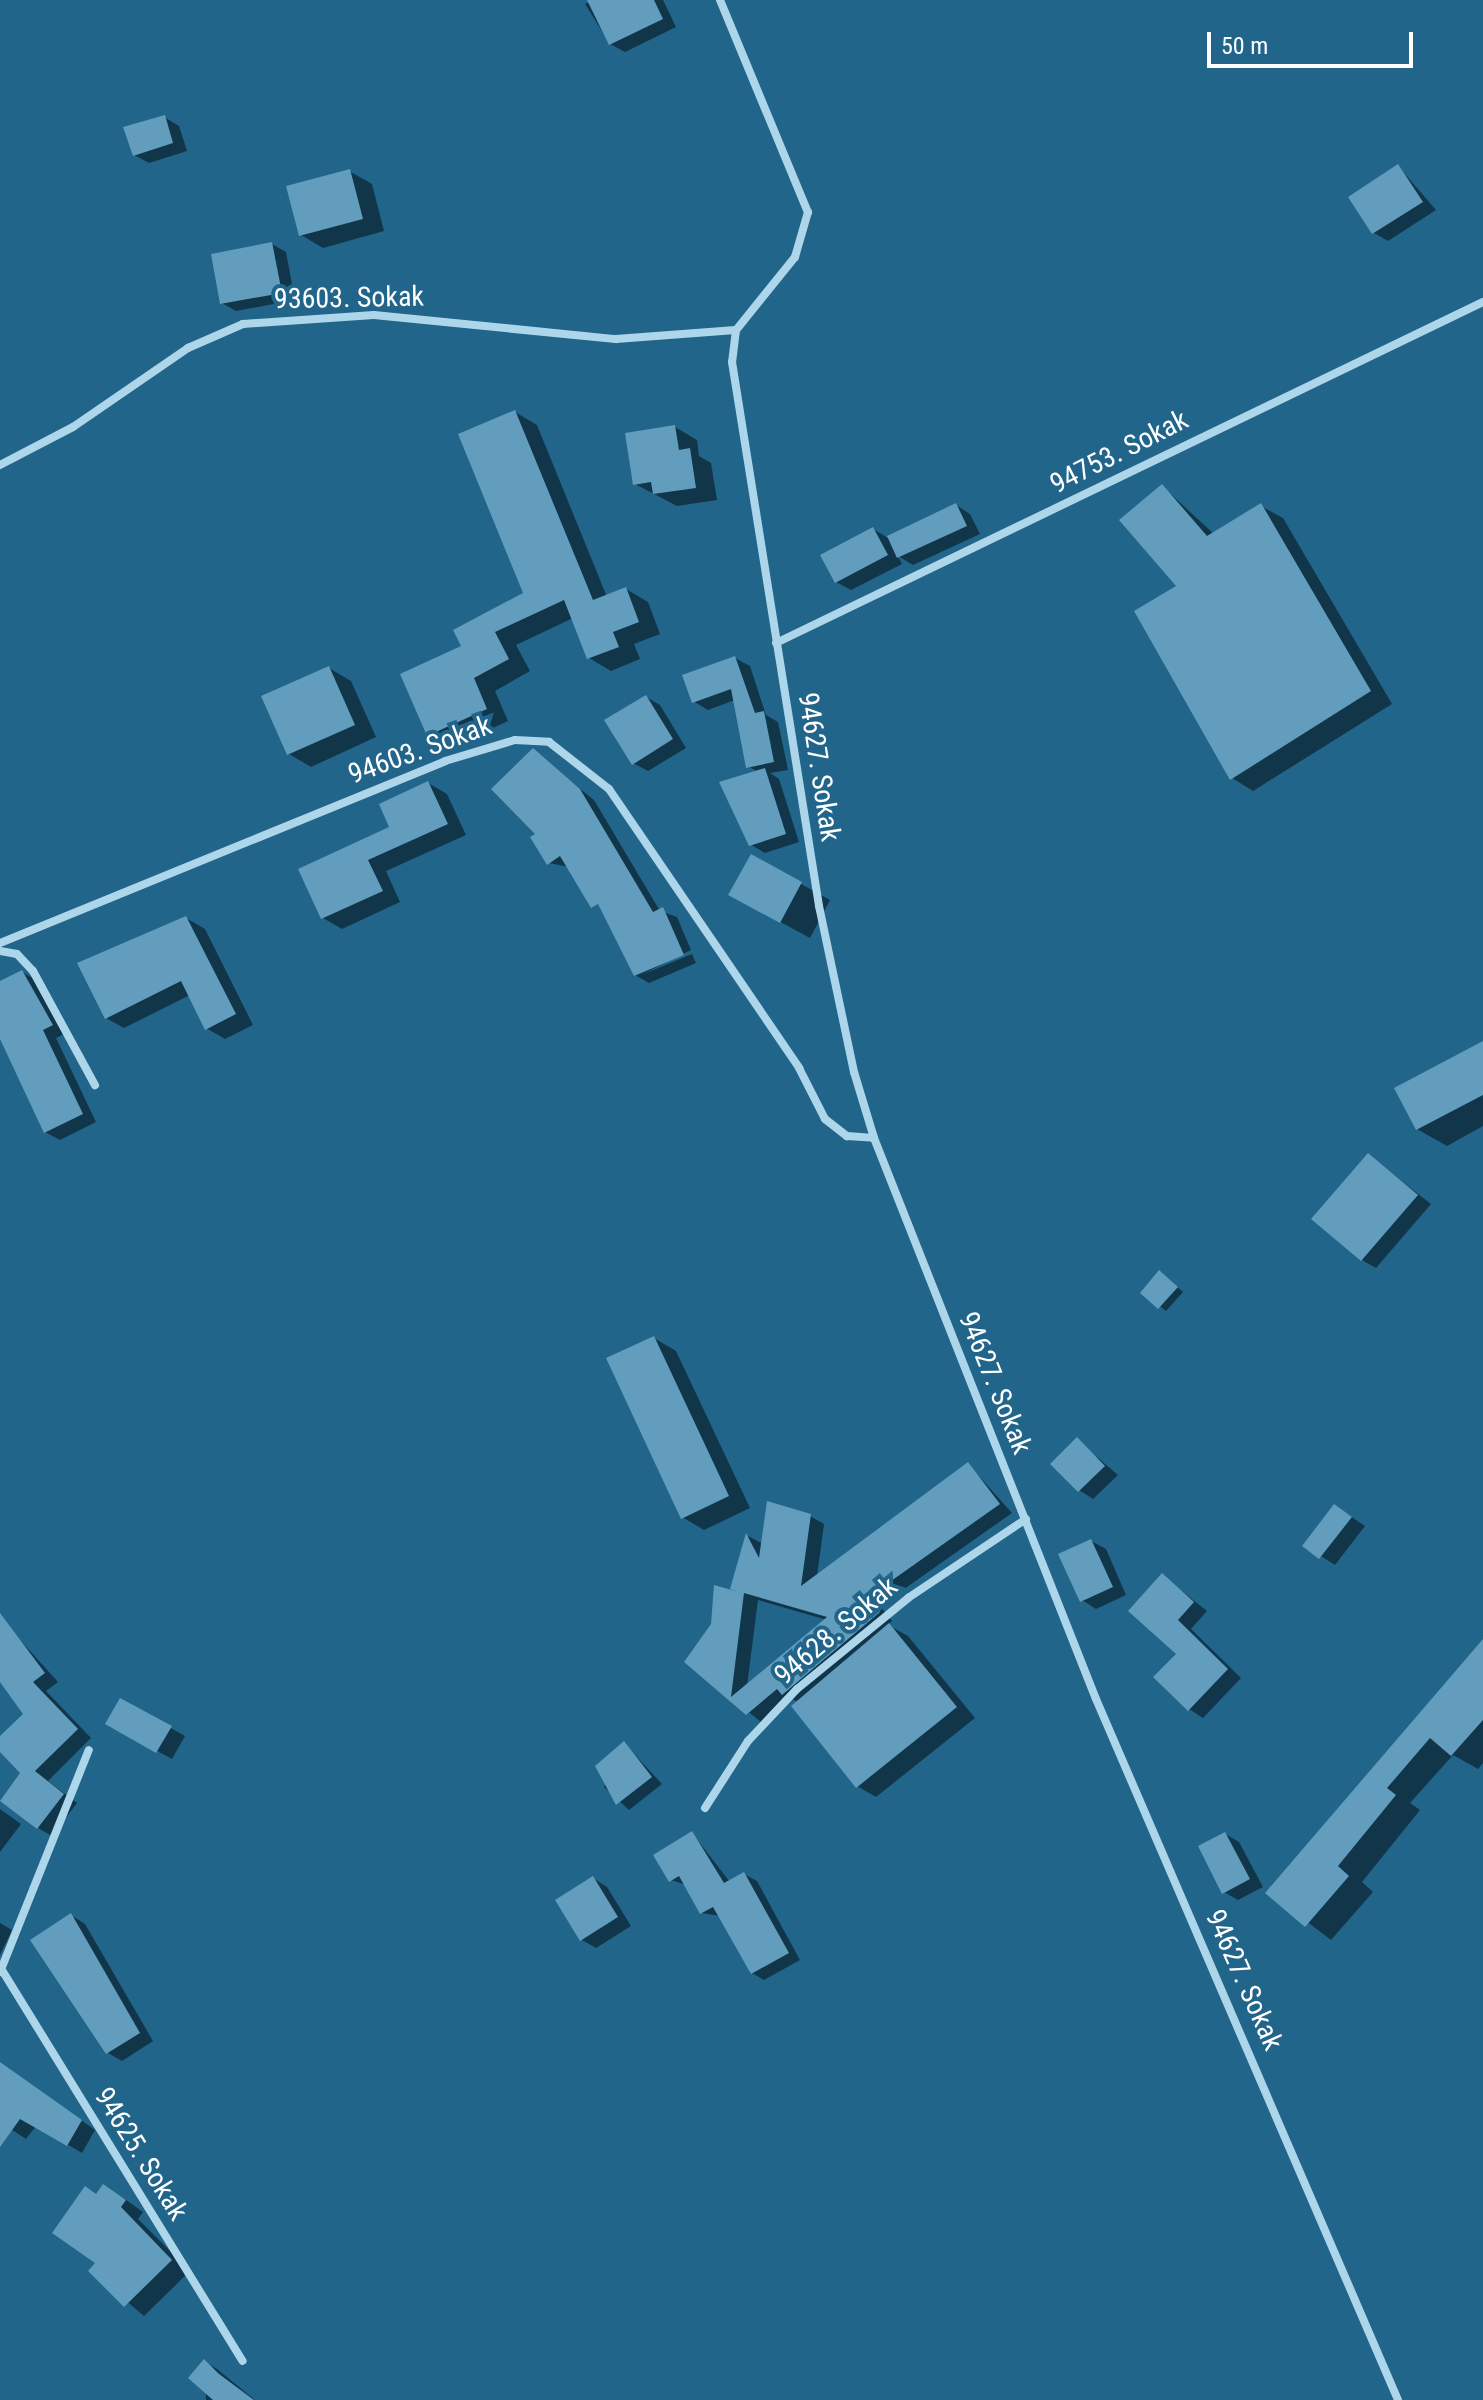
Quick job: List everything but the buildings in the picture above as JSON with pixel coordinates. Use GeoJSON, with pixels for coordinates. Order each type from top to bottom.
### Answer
{"type":"FeatureCollection","features":[{"type":"Feature","properties":{"kind":"street"},"geometry":{"type":"LineString","coordinates":[[720,0],[808,212],[795,257],[736,330]]}},
{"type":"Feature","properties":{"kind":"street","name":"94753. Sokak"},"geometry":{"type":"LineString","coordinates":[[776,643],[1483,302]]}},
{"type":"Feature","properties":{"kind":"street","name":"93603. Sokak"},"geometry":{"type":"LineString","coordinates":[[0,465],[73,427],[188,348],[243,324],[386,316],[616,339],[736,330]]}},
{"type":"Feature","properties":{"kind":"street","name":"94627. Sokak"},"geometry":{"type":"LineString","coordinates":[[736,330],[735,404],[819,906],[874,1138],[1026,1519],[1398,2400]]}},
{"type":"Feature","properties":{"kind":"street","name":"94603. Sokak"},"geometry":{"type":"LineString","coordinates":[[0,943],[445,761],[515,740],[549,742],[609,789],[799,1068],[825,1119],[847,1136],[874,1138]]}},
{"type":"Feature","properties":{"kind":"street"},"geometry":{"type":"LineString","coordinates":[[0,951],[17,954],[33,971],[95,1085]]}},
{"type":"Feature","properties":{"kind":"street","name":"94628. Sokak"},"geometry":{"type":"LineString","coordinates":[[705,1808],[748,1741],[797,1689],[908,1598],[1026,1519]]}},
{"type":"Feature","properties":{"kind":"street","name":"94625. Sokak"},"geometry":{"type":"LineString","coordinates":[[89,1750],[1,1971],[243,2361]]}}]}
